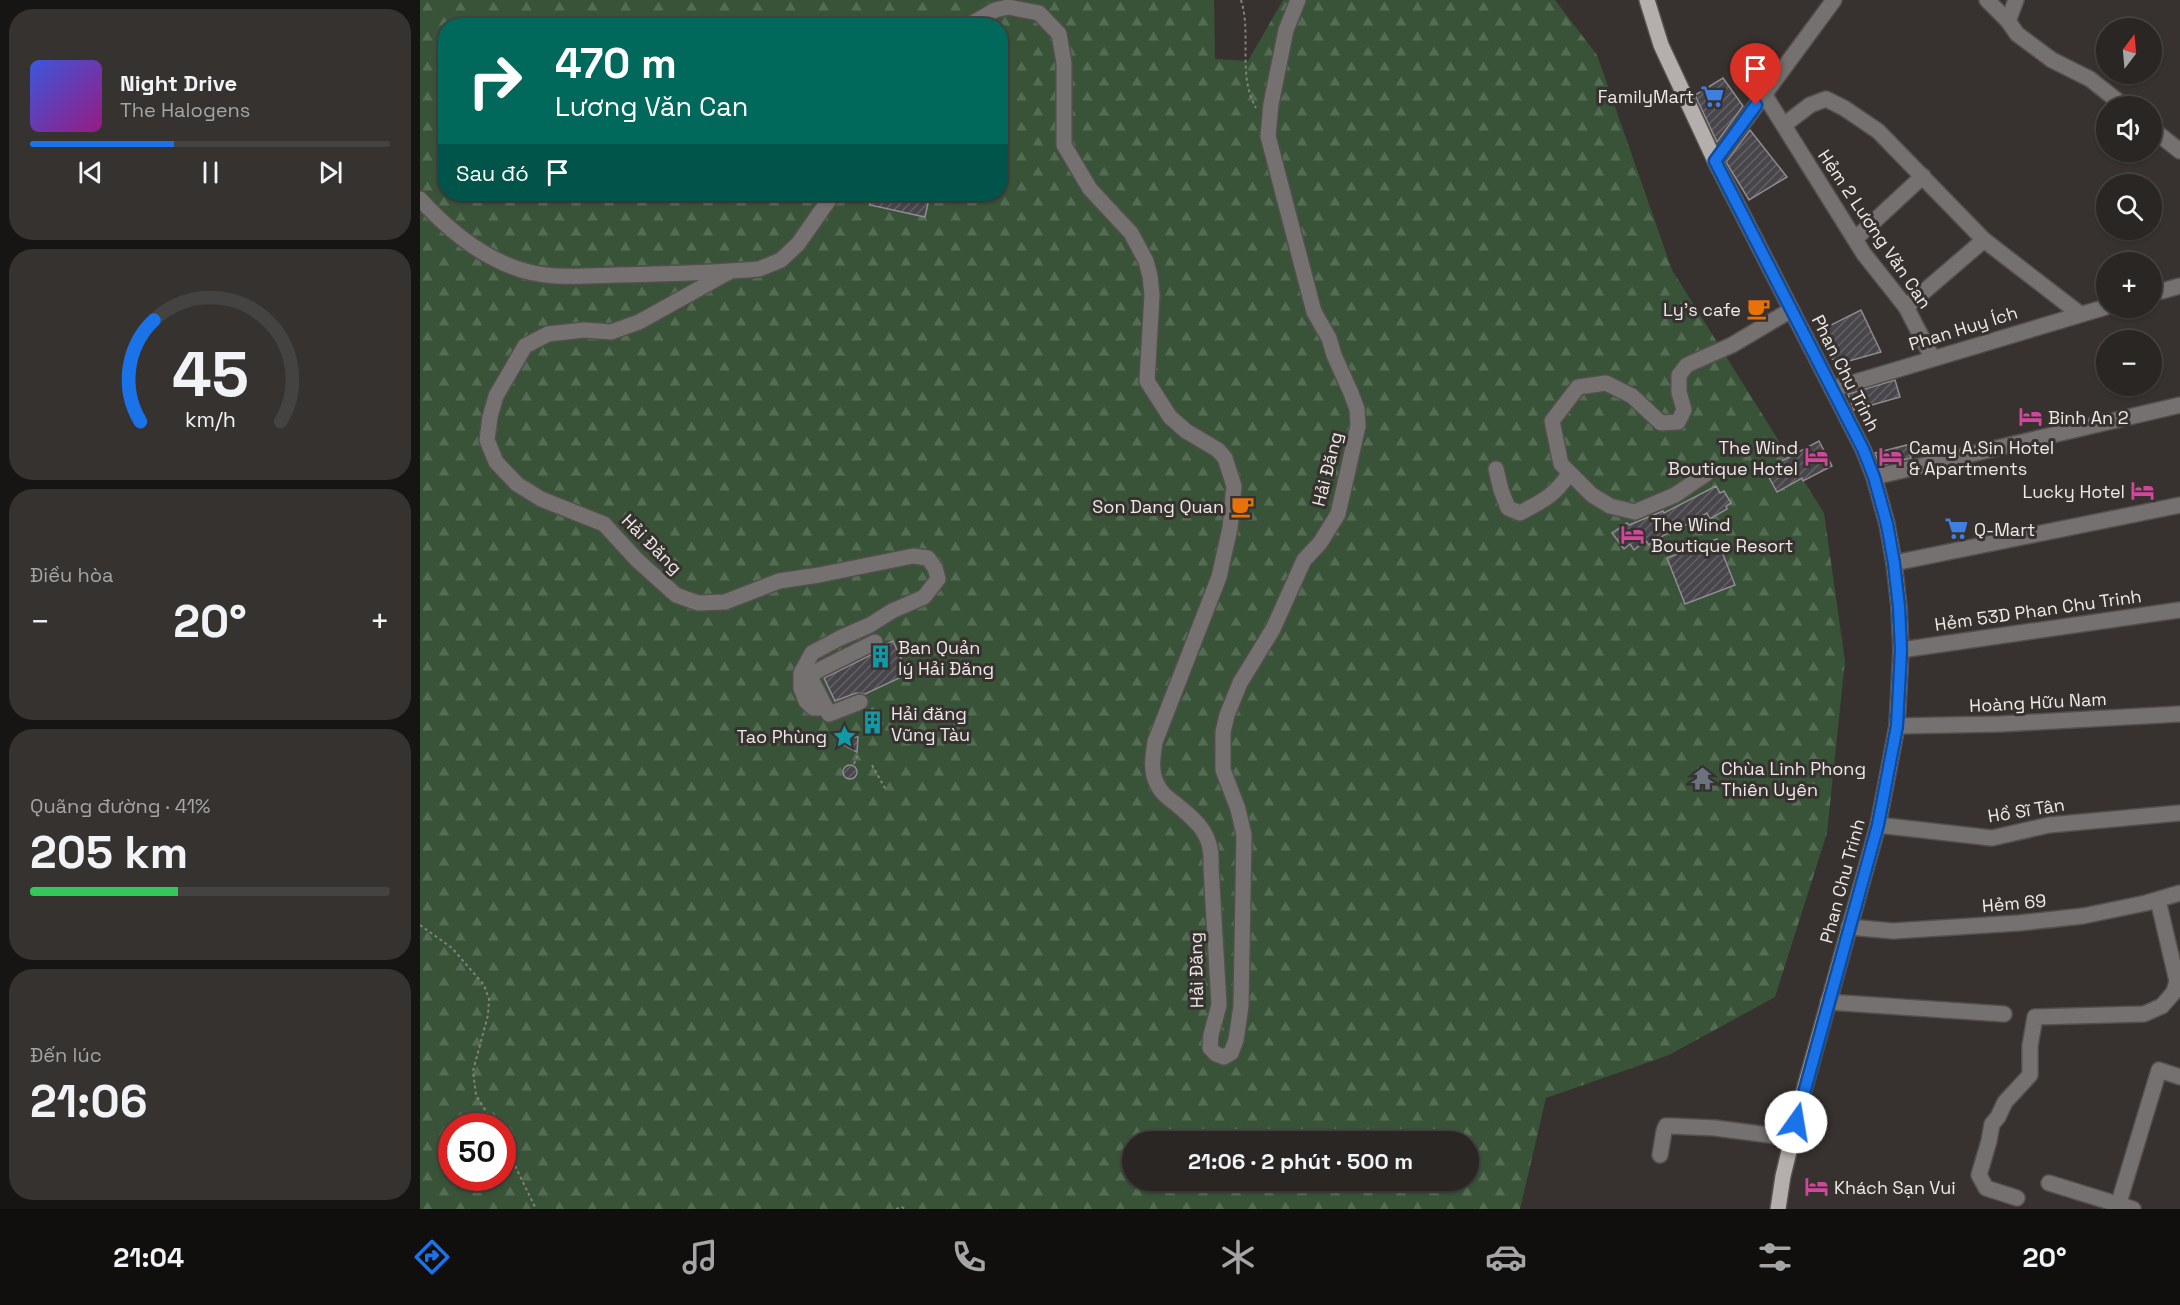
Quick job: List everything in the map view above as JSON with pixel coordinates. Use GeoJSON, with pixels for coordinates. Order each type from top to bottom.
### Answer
{"type":"FeatureCollection","features":[{"type":"Feature","properties":{"kind":"main road","name":"Phan Chu Trinh"},"geometry":{"type":"LineString","coordinates":[[1647,0],[1661,45],[1715,161],[1863,449],[1874,477],[1887,524],[1899,607],[1901,650],[1897,726],[1878,825],[1792,1138],[1778,1209]]}},
{"type":"Feature","properties":{"kind":"street","name":"Hải Đăng"},"geometry":{"type":"LineString","coordinates":[[982,18],[995,10],[1008,7],[1039,14],[1059,34],[1064,63],[1064,145],[1090,189],[1131,234],[1146,261],[1150,276],[1152,294],[1147,381],[1170,417],[1186,431],[1218,450],[1226,458],[1234,486],[1230,528],[1219,577],[1155,742],[1152,760],[1156,783],[1164,795],[1206,833],[1212,852],[1219,1005],[1210,1048],[1216,1054],[1224,1057],[1232,1053],[1241,1006],[1244,835],[1238,809],[1223,770],[1223,732],[1240,684],[1273,629],[1301,566],[1320,543],[1338,514],[1358,426],[1354,401],[1329,338],[1314,312],[1268,136],[1269,119],[1286,30],[1299,0]]}},
{"type":"Feature","properties":{"kind":"street"},"geometry":{"type":"LineString","coordinates":[[1715,161],[1834,0]]}},
{"type":"Feature","properties":{"kind":"street"},"geometry":{"type":"LineString","coordinates":[[1987,0],[2008,21],[2017,34],[2052,60],[2090,79],[2111,96]]}},
{"type":"Feature","properties":{"kind":"street"},"geometry":{"type":"LineString","coordinates":[[2008,21],[2016,0]]}},
{"type":"Feature","properties":{"kind":"street","name":"Hẻm 2 Lương Văn Can"},"geometry":{"type":"LineString","coordinates":[[1764,94],[1855,239],[1906,307],[1932,357]]}},
{"type":"Feature","properties":{"kind":"street"},"geometry":{"type":"LineString","coordinates":[[1784,125],[1810,105],[1826,99],[1844,108],[1878,131],[1984,240],[2080,314]]}},
{"type":"Feature","properties":{"kind":"street"},"geometry":{"type":"LineString","coordinates":[[2162,137],[2180,151]]}},
{"type":"Feature","properties":{"kind":"street"},"geometry":{"type":"LineString","coordinates":[[1855,239],[1923,176]]}},
{"type":"Feature","properties":{"kind":"street","name":"Hải Đăng"},"geometry":{"type":"LineString","coordinates":[[420,199],[446,226],[468,244],[510,266],[545,274],[584,276],[759,269],[781,260],[798,244],[828,201]]}},
{"type":"Feature","properties":{"kind":"street"},"geometry":{"type":"LineString","coordinates":[[1906,307],[1984,240]]}},
{"type":"Feature","properties":{"kind":"street","name":"Hải Đăng"},"geometry":{"type":"LineString","coordinates":[[729,272],[639,322],[611,332],[584,330],[548,334],[525,346],[496,396],[487,440],[496,462],[517,484],[541,499],[604,524],[637,560],[676,595],[698,603],[724,602],[779,581],[913,556],[928,558],[935,568],[938,579],[924,597],[892,610],[870,625],[812,653],[801,673],[801,688],[806,701],[813,708],[826,708]]}},
{"type":"Feature","properties":{"kind":"street"},"geometry":{"type":"LineString","coordinates":[[2162,291],[2180,286]]}},
{"type":"Feature","properties":{"kind":"street","name":"Phan Huy Ích"},"geometry":{"type":"LineString","coordinates":[[1832,389],[2096,309]]}},
{"type":"Feature","properties":{"kind":"street"},"geometry":{"type":"LineString","coordinates":[[1706,474],[1675,495],[1635,512],[1610,506],[1592,495],[1561,464],[1552,421],[1578,387],[1606,383],[1632,396],[1661,423],[1678,422],[1684,410],[1679,392],[1679,375],[1687,365],[1732,345],[1791,310]]}},
{"type":"Feature","properties":{"kind":"street"},"geometry":{"type":"LineString","coordinates":[[1874,477],[2180,405]]}},
{"type":"Feature","properties":{"kind":"street"},"geometry":{"type":"LineString","coordinates":[[1496,469],[1508,508],[1520,513],[1540,504],[1558,490],[1569,474]]}},
{"type":"Feature","properties":{"kind":"street"},"geometry":{"type":"LineString","coordinates":[[1894,563],[2180,505]]}},
{"type":"Feature","properties":{"kind":"street","name":"Hẻm 53D Phan Chu Trinh"},"geometry":{"type":"LineString","coordinates":[[1901,650],[2180,609]]}},
{"type":"Feature","properties":{"kind":"street"},"geometry":{"type":"LineString","coordinates":[[860,702],[829,714],[809,675],[875,642]]}},
{"type":"Feature","properties":{"kind":"street","name":"Hoàng Hữu Nam"},"geometry":{"type":"LineString","coordinates":[[1897,726],[2000,724],[2180,714]]}},
{"type":"Feature","properties":{"kind":"street","name":"Hồ Sĩ Tân"},"geometry":{"type":"LineString","coordinates":[[1878,825],[1992,838],[2049,825],[2180,813]]}},
{"type":"Feature","properties":{"kind":"street","name":"Hẻm 69"},"geometry":{"type":"LineString","coordinates":[[1850,927],[1893,932],[2019,923],[2083,916],[2180,893]]}},
{"type":"Feature","properties":{"kind":"street"},"geometry":{"type":"LineString","coordinates":[[2017,1198],[1986,1188],[1979,1175],[1992,1124],[2005,1102],[2030,1075],[2030,1046],[2035,1017],[2144,1014],[2162,1006],[2174,992],[2177,973],[2158,900]]}},
{"type":"Feature","properties":{"kind":"street"},"geometry":{"type":"LineString","coordinates":[[1828,1002],[2004,1014]]}},
{"type":"Feature","properties":{"kind":"street"},"geometry":{"type":"LineString","coordinates":[[2049,1183],[2123,1207],[2159,1070],[2180,1077]]}},
{"type":"Feature","properties":{"kind":"street"},"geometry":{"type":"LineString","coordinates":[[1660,1155],[1666,1126],[1715,1128],[1792,1138]]}},
{"type":"Feature","properties":{"kind":"path"},"geometry":{"type":"LineString","coordinates":[[1240,0],[1244,10],[1245,69],[1250,94],[1255,107],[1269,119]]}},
{"type":"Feature","properties":{"kind":"path"},"geometry":{"type":"LineString","coordinates":[[855,764],[857,756]]}},
{"type":"Feature","properties":{"kind":"path"},"geometry":{"type":"LineString","coordinates":[[872,765],[886,790]]}},
{"type":"Feature","properties":{"kind":"path"},"geometry":{"type":"LineString","coordinates":[[420,925],[452,948],[484,985],[489,999],[488,1015],[473,1071],[476,1095],[487,1113]]}},
{"type":"Feature","properties":{"kind":"path"},"geometry":{"type":"LineString","coordinates":[[516,1168],[536,1209]]}},
{"type":"Feature","properties":{"kind":"path"},"geometry":{"type":"LineString","coordinates":[[896,1209],[902,1207],[904,1209]]}},
{"type":"Feature","properties":{"kind":"green space"},"geometry":{"type":"Polygon","coordinates":[[[420,0],[1214,0],[1215,59],[1248,61],[1283,0],[1555,0],[1597,55],[1672,270],[1824,513],[1845,661],[1827,833],[1775,997],[1669,1055],[1546,1098],[1520,1209],[420,1209],[420,0]]]}},
{"type":"Feature","properties":{"kind":"building"},"geometry":{"type":"Polygon","coordinates":[[[1723,78],[1743,106],[1717,142],[1695,95],[1723,78]]]}},
{"type":"Feature","properties":{"kind":"building"},"geometry":{"type":"Polygon","coordinates":[[[1750,130],[1787,177],[1749,200],[1726,162],[1750,130]]]}},
{"type":"Feature","properties":{"kind":"building"},"geometry":{"type":"Polygon","coordinates":[[[871,201],[928,201],[925,217],[870,205],[871,201]]]}},
{"type":"Feature","properties":{"kind":"building"},"geometry":{"type":"Polygon","coordinates":[[[1861,310],[1881,352],[1842,363],[1832,359],[1819,331],[1861,310]]]}},
{"type":"Feature","properties":{"kind":"building"},"geometry":{"type":"Polygon","coordinates":[[[1895,380],[1900,397],[1854,410],[1848,394],[1895,380]]]}},
{"type":"Feature","properties":{"kind":"building"},"geometry":{"type":"Polygon","coordinates":[[[1819,441],[1832,466],[1803,481],[1802,478],[1777,492],[1765,470],[1819,441]]]}},
{"type":"Feature","properties":{"kind":"building","name":"Camy A.Sin Hotel & Apartments"},"geometry":{"type":"Polygon","coordinates":[[[1907,445],[1911,458],[1880,466],[1875,453],[1907,445]]]}},
{"type":"Feature","properties":{"kind":"building"},"geometry":{"type":"Polygon","coordinates":[[[1716,486],[1720,493],[1724,491],[1731,503],[1726,506],[1727,509],[1710,519],[1707,513],[1673,532],[1672,530],[1649,545],[1646,541],[1634,550],[1630,544],[1624,549],[1612,533],[1627,523],[1629,525],[1663,511],[1664,513],[1716,486]]]}},
{"type":"Feature","properties":{"kind":"building"},"geometry":{"type":"Polygon","coordinates":[[[1717,539],[1735,585],[1685,604],[1667,558],[1717,539]]]}},
{"type":"Feature","properties":{"kind":"building","name":"Ban Quản lý Hải Đăng"},"geometry":{"type":"Polygon","coordinates":[[[893,641],[908,674],[865,694],[856,693],[835,701],[824,678],[879,651],[884,645],[893,641]]]}},
{"type":"Feature","properties":{"kind":"building","name":"Hải đăng Vũng Tàu"},"geometry":{"type":"Polygon","coordinates":[[[872,709],[882,723],[874,731],[866,729],[865,724],[872,709]]]}},
{"type":"Feature","properties":{"kind":"building"},"geometry":{"type":"Polygon","coordinates":[[[851,737],[858,737],[857,752],[844,745],[851,737]]]}},
{"type":"Feature","properties":{"kind":"building"},"geometry":{"type":"Polygon","coordinates":[[[850,765],[855,767],[857,772],[855,777],[850,779],[845,777],[843,772],[845,767],[850,765]]]}},
{"type":"Feature","properties":{"kind":"place","name":"FamilyMart"},"geometry":{"type":"Point","coordinates":[1712,96]}},
{"type":"Feature","properties":{"kind":"place","name":"Ly's cafe"},"geometry":{"type":"Point","coordinates":[1759,309]}},
{"type":"Feature","properties":{"kind":"place","name":"Binh An 2"},"geometry":{"type":"Point","coordinates":[2030,417]}},
{"type":"Feature","properties":{"kind":"place","name":"The Wind Boutique Hotel"},"geometry":{"type":"Point","coordinates":[1816,457]}},
{"type":"Feature","properties":{"kind":"place","name":"Camy A.Sin Hotel & Apartments"},"geometry":{"type":"Point","coordinates":[1891,457]}},
{"type":"Feature","properties":{"kind":"place","name":"Lucky Hotel"},"geometry":{"type":"Point","coordinates":[2143,491]}},
{"type":"Feature","properties":{"kind":"place","name":"Son Dang Quan"},"geometry":{"type":"Point","coordinates":[1242,506]}},
{"type":"Feature","properties":{"kind":"place","name":"Q-Mart"},"geometry":{"type":"Point","coordinates":[1956,529]}},
{"type":"Feature","properties":{"kind":"place","name":"The Wind Boutique Resort"},"geometry":{"type":"Point","coordinates":[1633,534]}},
{"type":"Feature","properties":{"kind":"place","name":"Ban Quản lý Hải Đăng"},"geometry":{"type":"Point","coordinates":[880,657]}},
{"type":"Feature","properties":{"kind":"place","name":"Hải đăng Vũng Tàu"},"geometry":{"type":"Point","coordinates":[873,723]}},
{"type":"Feature","properties":{"kind":"place","name":"Tao Phùng"},"geometry":{"type":"Point","coordinates":[845,736]}},
{"type":"Feature","properties":{"kind":"place","name":"Chùa Linh Phong Thiên Uyên"},"geometry":{"type":"Point","coordinates":[1703,778]}},
{"type":"Feature","properties":{"kind":"place","name":"Khách Sạn Vui"},"geometry":{"type":"Point","coordinates":[1816,1187]}},
{"type":"Feature","properties":{"kind":"route"},"geometry":{"type":"LineString","coordinates":[[1756,105],[1715,161],[1863,449],[1874,477],[1887,524],[1894,563],[1901,650],[1897,726],[1878,825],[1796,1122]]}}]}
